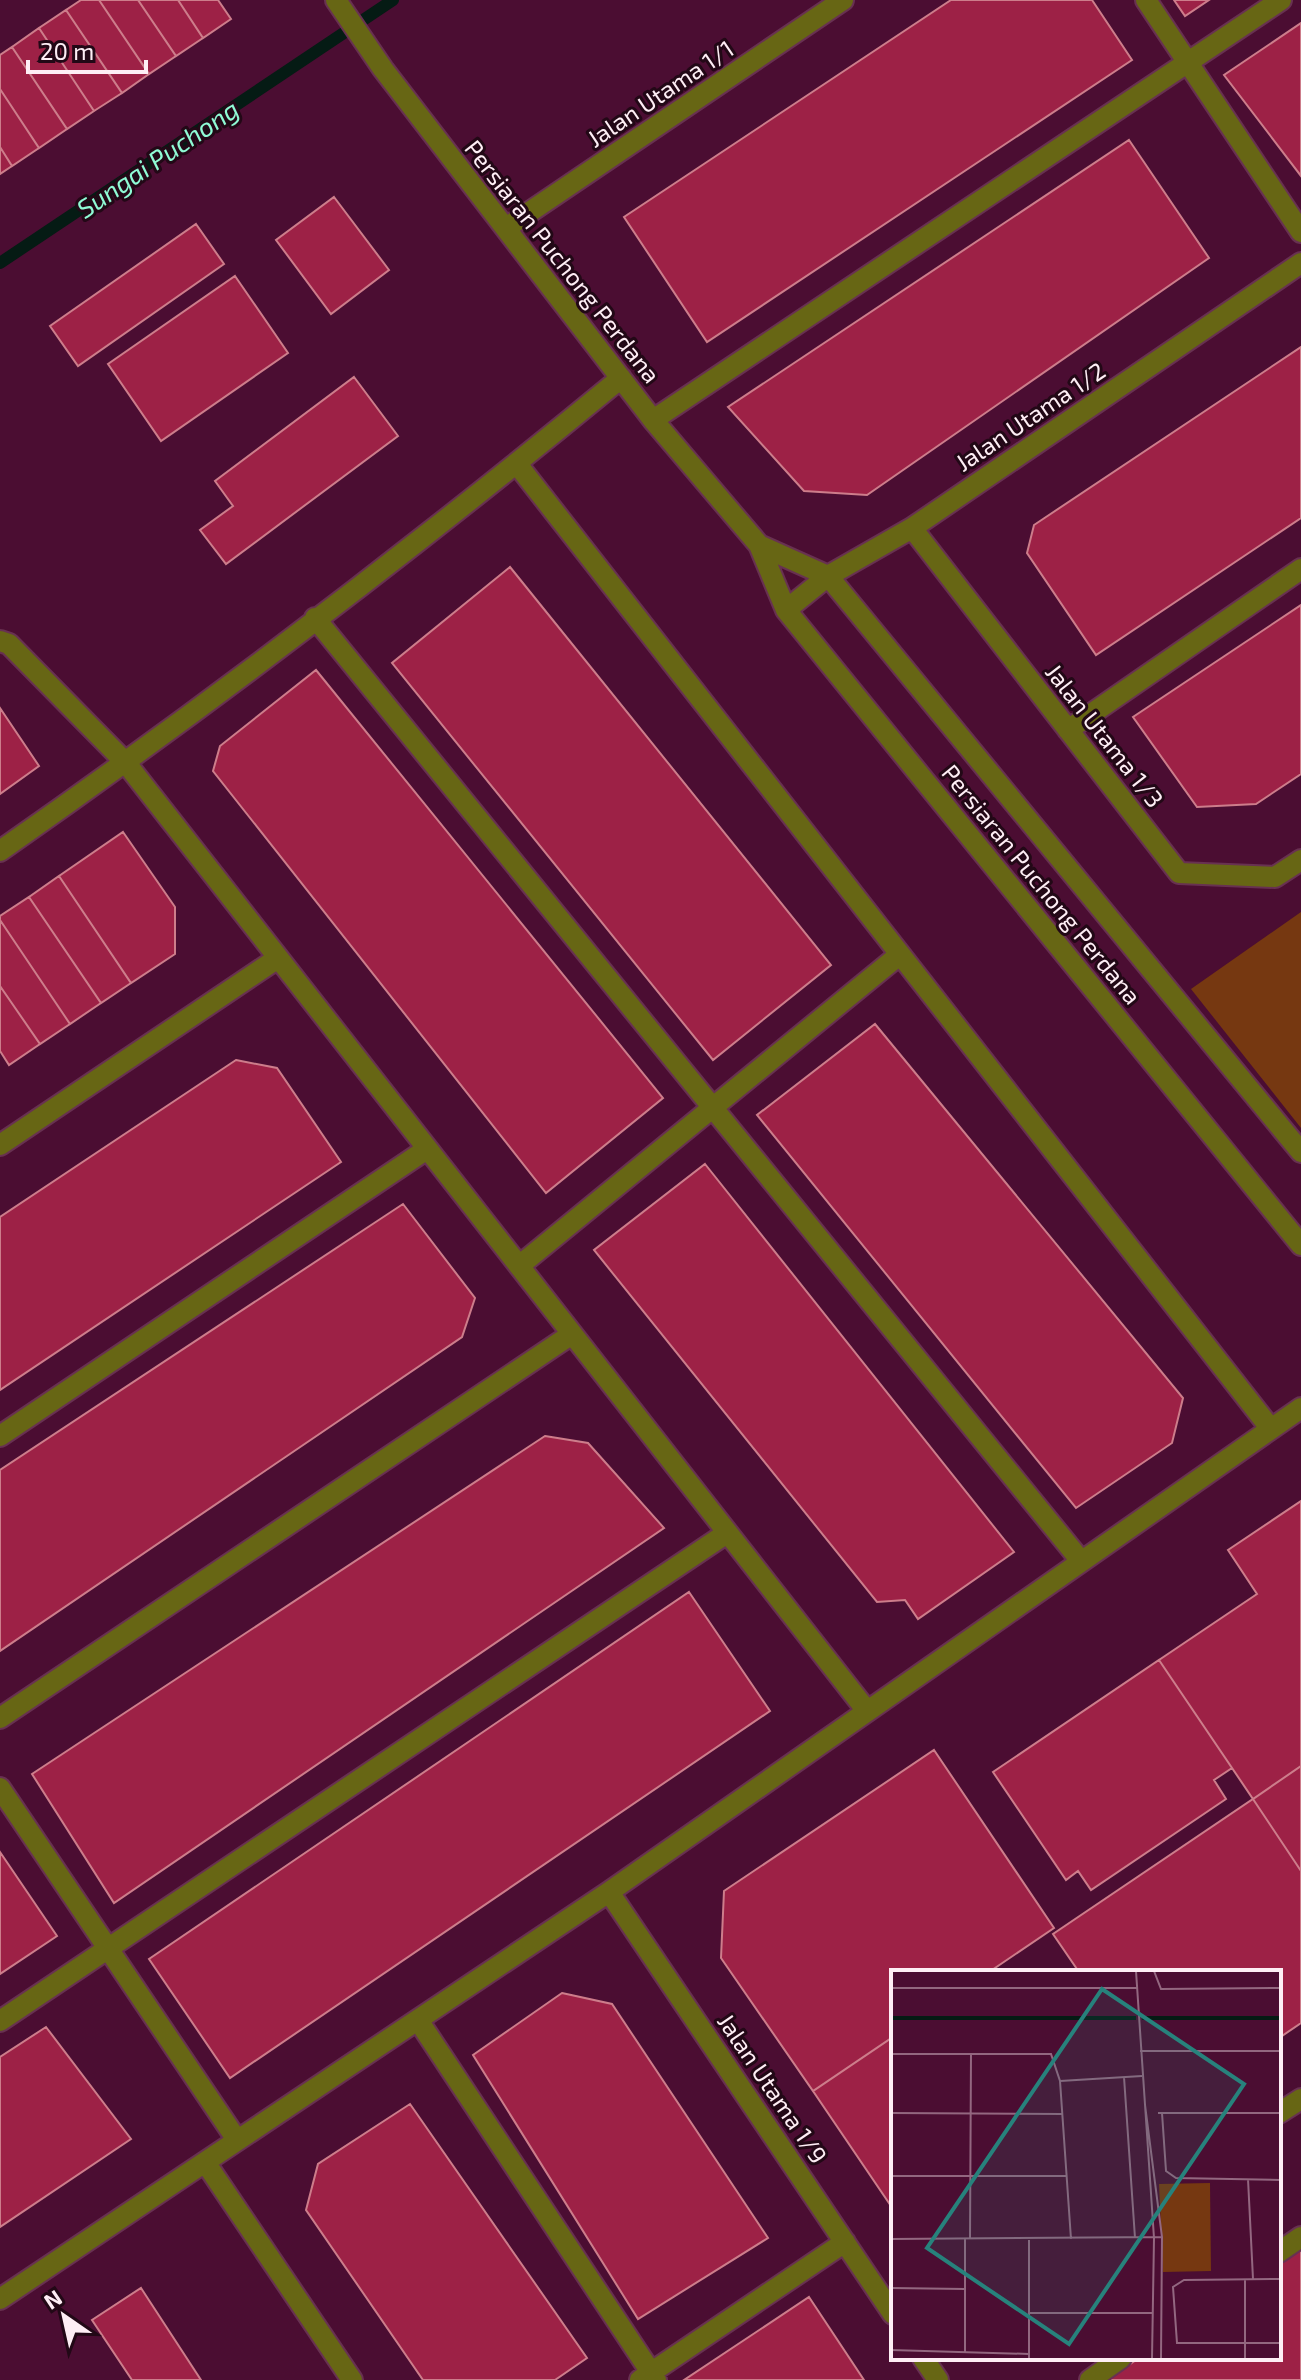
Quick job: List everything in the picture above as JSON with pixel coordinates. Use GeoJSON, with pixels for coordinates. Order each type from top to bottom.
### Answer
{"type":"FeatureCollection","features":[{"type":"Feature","properties":{"kind":"street","name":"Persiaran Puchong Perdana"},"geometry":{"type":"LineString","coordinates":[[336,0],[383,69],[653,420],[759,545],[786,610],[1301,1245]]}},
{"type":"Feature","properties":{"kind":"street","name":"Jalan Utama 1/1"},"geometry":{"type":"LineString","coordinates":[[506,228],[843,0]]}},
{"type":"Feature","properties":{"kind":"street"},"geometry":{"type":"LineString","coordinates":[[1146,0],[1301,232]]}},
{"type":"Feature","properties":{"kind":"street"},"geometry":{"type":"LineString","coordinates":[[653,420],[1281,0]]}},
{"type":"Feature","properties":{"kind":"street","name":"Jalan Utama 1/2"},"geometry":{"type":"LineString","coordinates":[[786,610],[828,576],[912,528],[1301,263]]}},
{"type":"Feature","properties":{"kind":"street"},"geometry":{"type":"LineString","coordinates":[[0,851],[126,763],[517,464],[621,378]]}},
{"type":"Feature","properties":{"kind":"street"},"geometry":{"type":"LineString","coordinates":[[517,464],[898,956],[1271,1429]]}},
{"type":"Feature","properties":{"kind":"street","name":"Jalan Utama 1/3"},"geometry":{"type":"LineString","coordinates":[[912,528],[1179,873],[1275,877],[1301,860]]}},
{"type":"Feature","properties":{"kind":"street","name":"Persiaran Puchong Perdana"},"geometry":{"type":"LineString","coordinates":[[759,545],[828,576],[1301,1152]]}},
{"type":"Feature","properties":{"kind":"street"},"geometry":{"type":"LineString","coordinates":[[1068,730],[1301,569]]}},
{"type":"Feature","properties":{"kind":"street"},"geometry":{"type":"LineString","coordinates":[[315,618],[1081,1561]]}},
{"type":"Feature","properties":{"kind":"street"},"geometry":{"type":"LineString","coordinates":[[0,641],[9,644],[126,763],[867,1711]]}},
{"type":"Feature","properties":{"kind":"street"},"geometry":{"type":"LineString","coordinates":[[519,1266],[898,956]]}},
{"type":"Feature","properties":{"kind":"street"},"geometry":{"type":"LineString","coordinates":[[0,1145],[278,958]]}},
{"type":"Feature","properties":{"kind":"street"},"geometry":{"type":"LineString","coordinates":[[0,1436],[427,1149]]}},
{"type":"Feature","properties":{"kind":"street"},"geometry":{"type":"LineString","coordinates":[[0,1718],[572,1334]]}},
{"type":"Feature","properties":{"kind":"street"},"geometry":{"type":"LineString","coordinates":[[0,2299],[609,1892],[1301,1408]]}},
{"type":"Feature","properties":{"kind":"street"},"geometry":{"type":"LineString","coordinates":[[0,2021],[727,1533]]}},
{"type":"Feature","properties":{"kind":"street"},"geometry":{"type":"LineString","coordinates":[[0,1788],[237,2140]]}},
{"type":"Feature","properties":{"kind":"street","name":"Jalan Utama 1/9"},"geometry":{"type":"LineString","coordinates":[[609,1892],[891,2311]]}},
{"type":"Feature","properties":{"kind":"street"},"geometry":{"type":"LineString","coordinates":[[418,2020],[649,2377],[845,2242]]}},
{"type":"Feature","properties":{"kind":"street"},"geometry":{"type":"LineString","coordinates":[[1281,2112],[1301,2099]]}},
{"type":"Feature","properties":{"kind":"street"},"geometry":{"type":"LineString","coordinates":[[205,2162],[352,2380]]}},
{"type":"Feature","properties":{"kind":"street"},"geometry":{"type":"LineString","coordinates":[[1281,2251],[1301,2237]]}},
{"type":"Feature","properties":{"kind":"street"},"geometry":{"type":"LineString","coordinates":[[924,2360],[938,2380]]}},
{"type":"Feature","properties":{"kind":"street"},"geometry":{"type":"LineString","coordinates":[[1090,2380],[1118,2360]]}},
{"type":"Feature","properties":{"kind":"shaded area"},"geometry":{"type":"Polygon","coordinates":[[[1301,912],[1301,1128],[1191,989],[1301,912]]]}},
{"type":"Feature","properties":{"kind":"building"},"geometry":{"type":"Polygon","coordinates":[[[81,0],[99,0],[149,74],[122,93],[66,10],[81,0]]]}},
{"type":"Feature","properties":{"kind":"building"},"geometry":{"type":"Polygon","coordinates":[[[99,0],[138,0],[176,56],[149,74],[99,0]]]}},
{"type":"Feature","properties":{"kind":"building"},"geometry":{"type":"Polygon","coordinates":[[[138,0],[178,0],[203,38],[176,56],[138,0]]]}},
{"type":"Feature","properties":{"kind":"building"},"geometry":{"type":"Polygon","coordinates":[[[178,0],[218,0],[231,19],[203,38],[178,0]]]}},
{"type":"Feature","properties":{"kind":"building"},"geometry":{"type":"Polygon","coordinates":[[[951,0],[1092,0],[1132,60],[707,342],[624,217],[951,0]]]}},
{"type":"Feature","properties":{"kind":"building"},"geometry":{"type":"Polygon","coordinates":[[[1174,0],[1209,0],[1185,16],[1174,0]]]}},
{"type":"Feature","properties":{"kind":"building"},"geometry":{"type":"Polygon","coordinates":[[[66,10],[122,93],[94,111],[39,28],[66,10]]]}},
{"type":"Feature","properties":{"kind":"building"},"geometry":{"type":"Polygon","coordinates":[[[1301,23],[1301,176],[1224,75],[1301,23]]]}},
{"type":"Feature","properties":{"kind":"building"},"geometry":{"type":"Polygon","coordinates":[[[39,28],[94,111],[67,129],[12,47],[39,28]]]}},
{"type":"Feature","properties":{"kind":"building"},"geometry":{"type":"Polygon","coordinates":[[[12,47],[67,129],[39,148],[0,89],[0,55],[12,47]]]}},
{"type":"Feature","properties":{"kind":"building"},"geometry":{"type":"Polygon","coordinates":[[[0,89],[39,148],[12,166],[0,147],[0,89]]]}},
{"type":"Feature","properties":{"kind":"building"},"geometry":{"type":"Polygon","coordinates":[[[1129,140],[1209,258],[867,495],[804,491],[728,407],[1129,140]]]}},
{"type":"Feature","properties":{"kind":"building"},"geometry":{"type":"Polygon","coordinates":[[[0,147],[12,166],[0,174],[0,147]]]}},
{"type":"Feature","properties":{"kind":"building"},"geometry":{"type":"Polygon","coordinates":[[[334,197],[389,270],[331,314],[276,240],[334,197]]]}},
{"type":"Feature","properties":{"kind":"building"},"geometry":{"type":"Polygon","coordinates":[[[196,224],[224,264],[78,366],[50,326],[196,224]]]}},
{"type":"Feature","properties":{"kind":"building"},"geometry":{"type":"Polygon","coordinates":[[[235,276],[288,353],[161,441],[108,364],[235,276]]]}},
{"type":"Feature","properties":{"kind":"building"},"geometry":{"type":"Polygon","coordinates":[[[1301,347],[1301,518],[1096,655],[1027,553],[1034,525],[1301,347]]]}},
{"type":"Feature","properties":{"kind":"building"},"geometry":{"type":"Polygon","coordinates":[[[354,377],[398,436],[226,564],[200,530],[233,506],[215,481],[354,377]]]}},
{"type":"Feature","properties":{"kind":"building"},"geometry":{"type":"Polygon","coordinates":[[[510,567],[831,965],[713,1060],[392,663],[510,567]]]}},
{"type":"Feature","properties":{"kind":"building"},"geometry":{"type":"Polygon","coordinates":[[[1301,605],[1301,774],[1256,804],[1197,807],[1133,717],[1301,605]]]}},
{"type":"Feature","properties":{"kind":"building"},"geometry":{"type":"Polygon","coordinates":[[[316,670],[663,1098],[546,1193],[213,771],[220,746],[316,670]]]}},
{"type":"Feature","properties":{"kind":"building"},"geometry":{"type":"Polygon","coordinates":[[[0,708],[39,766],[0,794],[0,708]]]}},
{"type":"Feature","properties":{"kind":"building"},"geometry":{"type":"Polygon","coordinates":[[[123,832],[175,907],[175,954],[131,983],[59,876],[123,832]]]}},
{"type":"Feature","properties":{"kind":"building"},"geometry":{"type":"Polygon","coordinates":[[[59,876],[131,983],[101,1003],[29,897],[59,876]]]}},
{"type":"Feature","properties":{"kind":"building"},"geometry":{"type":"Polygon","coordinates":[[[29,897],[101,1003],[70,1024],[0,920],[0,916],[29,897]]]}},
{"type":"Feature","properties":{"kind":"building"},"geometry":{"type":"Polygon","coordinates":[[[0,920],[70,1024],[40,1044],[0,986],[0,920]]]}},
{"type":"Feature","properties":{"kind":"building"},"geometry":{"type":"Polygon","coordinates":[[[0,986],[40,1044],[9,1065],[0,1051],[0,986]]]}},
{"type":"Feature","properties":{"kind":"building"},"geometry":{"type":"Polygon","coordinates":[[[875,1024],[1183,1398],[1172,1443],[1076,1508],[757,1115],[875,1024]]]}},
{"type":"Feature","properties":{"kind":"building"},"geometry":{"type":"Polygon","coordinates":[[[236,1060],[277,1068],[341,1162],[0,1390],[0,1217],[236,1060]]]}},
{"type":"Feature","properties":{"kind":"building"},"geometry":{"type":"Polygon","coordinates":[[[705,1164],[1014,1552],[918,1619],[905,1600],[877,1602],[594,1250],[705,1164]]]}},
{"type":"Feature","properties":{"kind":"building"},"geometry":{"type":"Polygon","coordinates":[[[403,1204],[475,1298],[462,1337],[0,1651],[0,1470],[403,1204]]]}},
{"type":"Feature","properties":{"kind":"building"},"geometry":{"type":"Polygon","coordinates":[[[545,1436],[588,1443],[664,1528],[114,1903],[32,1774],[545,1436]]]}},
{"type":"Feature","properties":{"kind":"building"},"geometry":{"type":"Polygon","coordinates":[[[1301,1501],[1301,1766],[1253,1799],[1159,1660],[1257,1594],[1228,1550],[1301,1501]]]}},
{"type":"Feature","properties":{"kind":"building"},"geometry":{"type":"Polygon","coordinates":[[[689,1592],[770,1711],[230,2078],[149,1959],[689,1592]]]}},
{"type":"Feature","properties":{"kind":"building"},"geometry":{"type":"Polygon","coordinates":[[[1159,1660],[1232,1768],[1214,1780],[1226,1799],[1091,1890],[1078,1871],[1066,1880],[993,1772],[1159,1660]]]}},
{"type":"Feature","properties":{"kind":"building"},"geometry":{"type":"Polygon","coordinates":[[[934,1750],[1054,1928],[992,1970],[891,1970],[891,2038],[813,2091],[721,1958],[724,1891],[934,1750]]]}},
{"type":"Feature","properties":{"kind":"building"},"geometry":{"type":"Polygon","coordinates":[[[1301,1766],[1301,1871],[1253,1799],[1301,1766]]]}},
{"type":"Feature","properties":{"kind":"building"},"geometry":{"type":"Polygon","coordinates":[[[1253,1799],[1301,1871],[1301,2023],[1281,2037],[1281,1970],[1078,1970],[1053,1934],[1253,1799]]]}},
{"type":"Feature","properties":{"kind":"building"},"geometry":{"type":"Polygon","coordinates":[[[0,1852],[57,1936],[0,1974],[0,1852]]]}},
{"type":"Feature","properties":{"kind":"building"},"geometry":{"type":"Polygon","coordinates":[[[562,1993],[612,2004],[768,2238],[638,2319],[473,2055],[562,1993]]]}},
{"type":"Feature","properties":{"kind":"building"},"geometry":{"type":"Polygon","coordinates":[[[46,2027],[131,2139],[0,2227],[0,2057],[46,2027]]]}},
{"type":"Feature","properties":{"kind":"building"},"geometry":{"type":"Polygon","coordinates":[[[891,2038],[891,2206],[813,2091],[891,2038]]]}},
{"type":"Feature","properties":{"kind":"building"},"geometry":{"type":"Polygon","coordinates":[[[410,2104],[587,2358],[555,2380],[423,2380],[306,2210],[318,2164],[410,2104]]]}},
{"type":"Feature","properties":{"kind":"building"},"geometry":{"type":"Polygon","coordinates":[[[1301,2247],[1301,2380],[1107,2380],[1136,2360],[1281,2360],[1281,2261],[1301,2247]]]}},
{"type":"Feature","properties":{"kind":"building"},"geometry":{"type":"Polygon","coordinates":[[[141,2288],[201,2380],[132,2380],[92,2320],[141,2288]]]}},
{"type":"Feature","properties":{"kind":"building"},"geometry":{"type":"Polygon","coordinates":[[[809,2297],[864,2380],[684,2380],[809,2297]]]}},
{"type":"Feature","properties":{"kind":"waterway","name":"Sungai Puchong"},"geometry":{"type":"LineString","coordinates":[[0,263],[393,0]]}}]}
